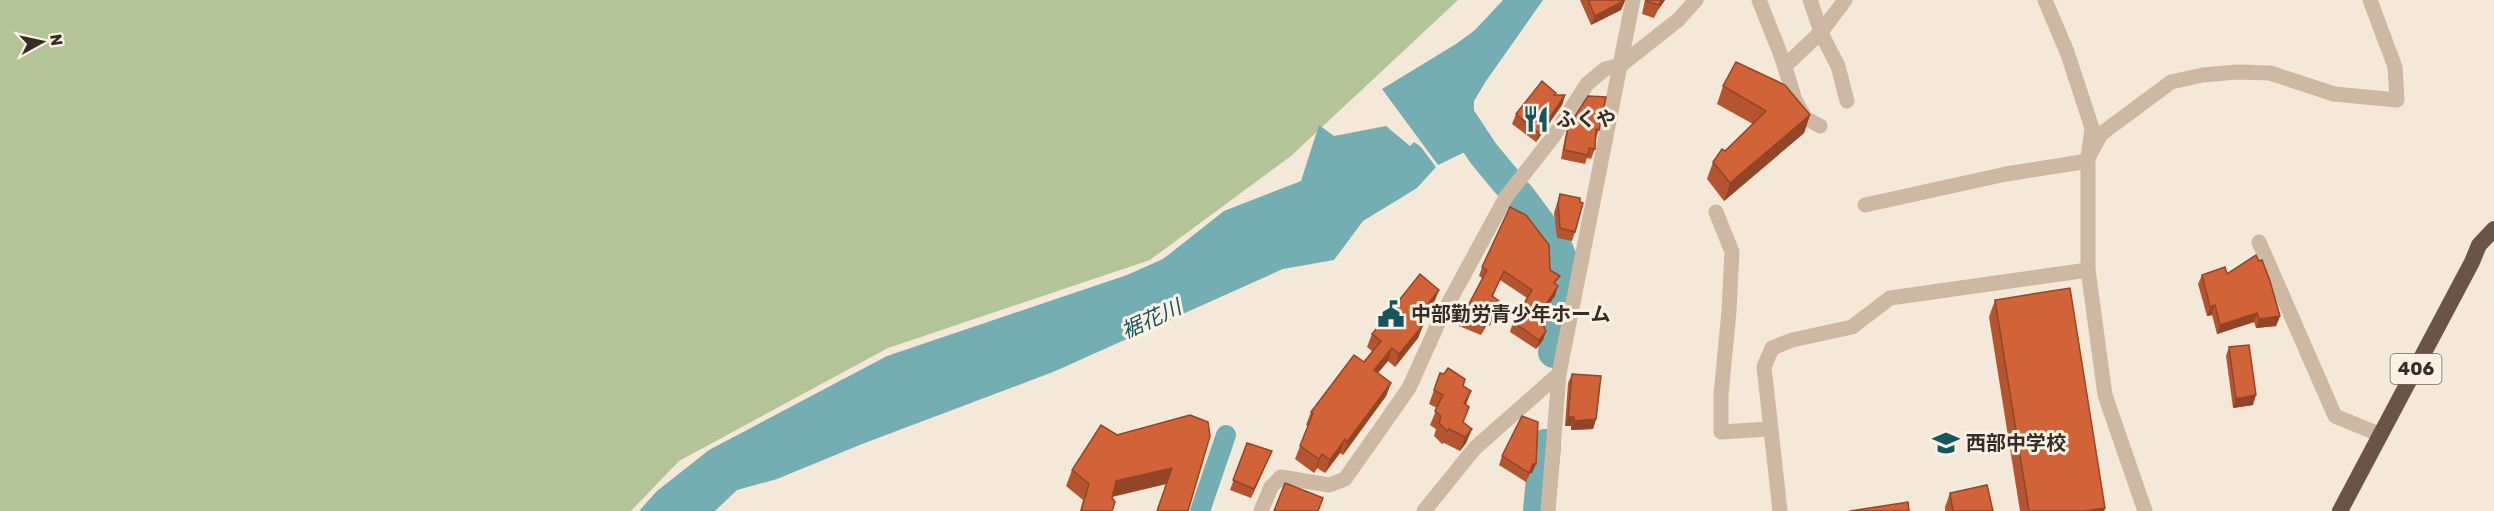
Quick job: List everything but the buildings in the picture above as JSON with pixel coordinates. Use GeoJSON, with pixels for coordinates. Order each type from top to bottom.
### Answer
{"type":"FeatureCollection","features":[{"type":"Feature","properties":{"kind":"highway","name":"406"},"geometry":{"type":"LineString","coordinates":[[2340,511],[2479,245],[2494,229]]}},
{"type":"Feature","properties":{"kind":"street"},"geometry":{"type":"LineString","coordinates":[[1548,511],[1559,374],[1633,0]]}},
{"type":"Feature","properties":{"kind":"street"},"geometry":{"type":"LineString","coordinates":[[1261,511],[1271,487],[1281,477],[1329,485],[1345,479],[1409,388],[1442,315],[1506,197],[1553,137],[1587,84],[1605,69],[1621,65],[1678,20],[1696,0]]}},
{"type":"Feature","properties":{"kind":"street"},"geometry":{"type":"LineString","coordinates":[[1759,0],[1785,66],[1795,100],[1805,118],[1820,126]]}},
{"type":"Feature","properties":{"kind":"street"},"geometry":{"type":"LineString","coordinates":[[1810,0],[1821,32],[1838,66],[1847,101]]}},
{"type":"Feature","properties":{"kind":"street"},"geometry":{"type":"LineString","coordinates":[[1785,66],[1821,32],[1845,0]]}},
{"type":"Feature","properties":{"kind":"street"},"geometry":{"type":"LineString","coordinates":[[2045,0],[2067,52],[2092,128],[2088,158],[2088,270],[2105,395],[2145,511]]}},
{"type":"Feature","properties":{"kind":"street"},"geometry":{"type":"LineString","coordinates":[[1865,205],[2006,174],[2082,162],[2088,158],[2101,134],[2171,82],[2203,75],[2237,72],[2270,74],[2334,94],[2397,100],[2395,67],[2370,0]]}},
{"type":"Feature","properties":{"kind":"street"},"geometry":{"type":"LineString","coordinates":[[1716,212],[1732,252],[1721,395],[1721,432],[1769,429]]}},
{"type":"Feature","properties":{"kind":"street"},"geometry":{"type":"LineString","coordinates":[[2259,242],[2335,416],[2381,435]]}},
{"type":"Feature","properties":{"kind":"street"},"geometry":{"type":"LineString","coordinates":[[1780,511],[1769,429],[1764,367],[1772,348],[1792,340],[1852,327],[1890,298],[2088,270]]}},
{"type":"Feature","properties":{"kind":"street"},"geometry":{"type":"LineString","coordinates":[[1424,511],[1475,448],[1559,374]]}},
{"type":"Feature","properties":{"kind":"green space"},"geometry":{"type":"Polygon","coordinates":[[[0,0],[1458,0],[1291,156],[1150,260],[888,348],[679,461],[631,511],[0,511],[0,0]]]}},
{"type":"Feature","properties":{"kind":"water"},"geometry":{"type":"Polygon","coordinates":[[[1503,0],[1543,0],[1474,101],[1477,133],[1467,151],[1438,165],[1382,89],[1456,44],[1475,30],[1503,0]]]}},
{"type":"Feature","properties":{"kind":"water","name":"裾花川"},"geometry":{"type":"Polygon","coordinates":[[[1319,125],[1334,136],[1386,126],[1410,146],[1414,142],[1421,147],[1436,167],[1417,188],[1363,221],[1334,260],[1283,269],[1053,372],[862,444],[777,479],[737,490],[715,511],[639,511],[657,491],[709,450],[887,356],[1127,275],[1163,259],[1224,211],[1301,181],[1319,125]]]}},
{"type":"Feature","properties":{"kind":"waterway"},"geometry":{"type":"LineString","coordinates":[[1450,103],[1483,153],[1507,182]]}},
{"type":"Feature","properties":{"kind":"waterway"},"geometry":{"type":"LineString","coordinates":[[1519,196],[1556,246],[1565,268],[1554,352]]}},
{"type":"Feature","properties":{"kind":"waterway"},"geometry":{"type":"LineString","coordinates":[[1200,511],[1226,435]]}},
{"type":"Feature","properties":{"kind":"waterway"},"geometry":{"type":"LineString","coordinates":[[1539,511],[1545,445]]}},
{"type":"Feature","properties":{"kind":"place","name":"ふくや"},"geometry":{"type":"Point","coordinates":[1536,119]}},
{"type":"Feature","properties":{"kind":"place","name":"中部勤労青少年ホーム"},"geometry":{"type":"Point","coordinates":[1391,314]}},
{"type":"Feature","properties":{"kind":"place","name":"西部中学校"},"geometry":{"type":"Point","coordinates":[1946,443]}}]}
